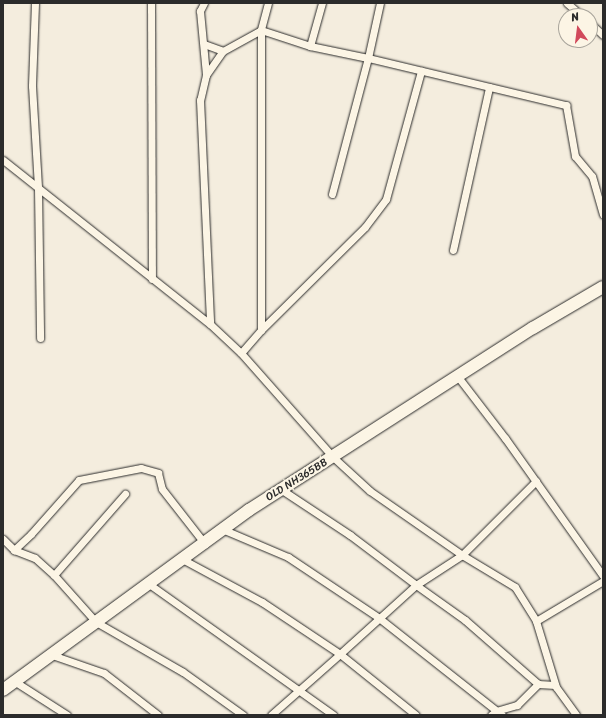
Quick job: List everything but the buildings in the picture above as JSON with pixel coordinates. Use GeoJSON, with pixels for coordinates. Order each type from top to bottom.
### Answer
{"type":"FeatureCollection","features":[{"type":"Feature","properties":{"kind":"main road","name":"OLD NH365BB"},"geometry":{"type":"LineString","coordinates":[[3,690],[182,559],[205,544],[222,529],[533,328],[603,287]]}},
{"type":"Feature","properties":{"kind":"street"},"geometry":{"type":"LineString","coordinates":[[35,3],[32,86],[38,188],[40,338]]}},
{"type":"Feature","properties":{"kind":"street"},"geometry":{"type":"LineString","coordinates":[[151,3],[152,279]]}},
{"type":"Feature","properties":{"kind":"street"},"geometry":{"type":"LineString","coordinates":[[262,330],[261,30],[268,3]]}},
{"type":"Feature","properties":{"kind":"street"},"geometry":{"type":"LineString","coordinates":[[310,46],[322,3]]}},
{"type":"Feature","properties":{"kind":"street"},"geometry":{"type":"LineString","coordinates":[[332,194],[368,58],[380,3]]}},
{"type":"Feature","properties":{"kind":"street"},"geometry":{"type":"LineString","coordinates":[[203,4],[200,11],[206,75],[200,100],[210,324]]}},
{"type":"Feature","properties":{"kind":"street"},"geometry":{"type":"LineString","coordinates":[[206,75],[223,51],[261,30],[310,46],[368,58],[566,105],[575,156],[592,176],[603,214]]}},
{"type":"Feature","properties":{"kind":"street"},"geometry":{"type":"LineString","coordinates":[[204,44],[223,51]]}},
{"type":"Feature","properties":{"kind":"street"},"geometry":{"type":"LineString","coordinates":[[241,353],[365,227],[386,199],[421,71]]}},
{"type":"Feature","properties":{"kind":"street"},"geometry":{"type":"LineString","coordinates":[[453,250],[490,87]]}},
{"type":"Feature","properties":{"kind":"street"},"geometry":{"type":"LineString","coordinates":[[3,160],[210,324],[241,353],[333,457],[370,491],[462,555],[515,587],[536,621],[555,685],[576,715]]}},
{"type":"Feature","properties":{"kind":"street"},"geometry":{"type":"LineString","coordinates":[[458,377],[536,481],[603,576]]}},
{"type":"Feature","properties":{"kind":"street"},"geometry":{"type":"LineString","coordinates":[[14,550],[31,534],[79,480],[142,468],[158,473],[162,489],[205,544]]}},
{"type":"Feature","properties":{"kind":"street"},"geometry":{"type":"LineString","coordinates":[[270,715],[300,690],[416,585],[462,555],[536,481]]}},
{"type":"Feature","properties":{"kind":"street"},"geometry":{"type":"LineString","coordinates":[[282,490],[350,535],[465,620],[538,684],[555,685]]}},
{"type":"Feature","properties":{"kind":"street"},"geometry":{"type":"LineString","coordinates":[[54,575],[125,494]]}},
{"type":"Feature","properties":{"kind":"street"},"geometry":{"type":"LineString","coordinates":[[222,529],[288,557],[380,618],[496,714],[517,705],[538,684]]}},
{"type":"Feature","properties":{"kind":"street"},"geometry":{"type":"LineString","coordinates":[[3,539],[14,550],[35,558],[54,575],[96,622],[183,672],[244,715]]}},
{"type":"Feature","properties":{"kind":"street"},"geometry":{"type":"LineString","coordinates":[[182,559],[262,602],[340,654],[416,715]]}},
{"type":"Feature","properties":{"kind":"street"},"geometry":{"type":"LineString","coordinates":[[536,621],[603,581]]}},
{"type":"Feature","properties":{"kind":"street"},"geometry":{"type":"LineString","coordinates":[[149,584],[300,690],[333,715]]}},
{"type":"Feature","properties":{"kind":"street"},"geometry":{"type":"LineString","coordinates":[[52,654],[104,673],[158,715]]}},
{"type":"Feature","properties":{"kind":"street"},"geometry":{"type":"LineString","coordinates":[[14,681],[67,715]]}}]}
